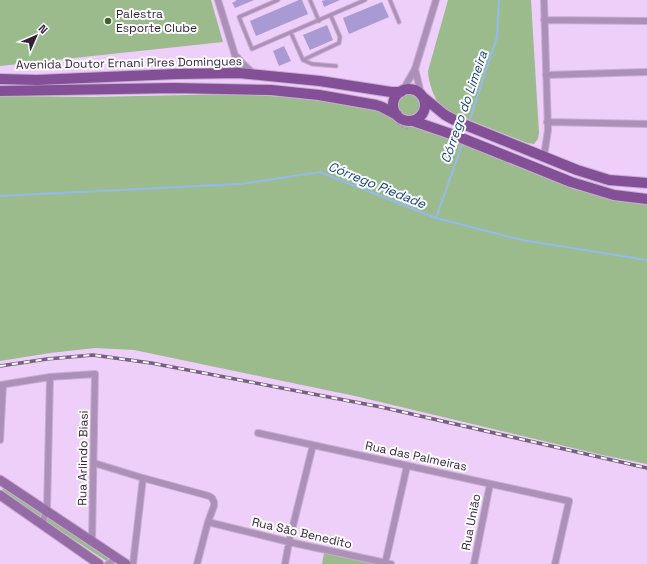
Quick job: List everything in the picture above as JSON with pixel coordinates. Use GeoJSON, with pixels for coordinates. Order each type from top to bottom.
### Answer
{"type":"FeatureCollection","features":[{"type":"Feature","properties":{"kind":"main road","name":"Avenida Doutor Ernani Pires Domingues"},"geometry":{"type":"LineString","coordinates":[[0,79],[37,80],[239,73],[320,81],[391,92],[402,91]]}},
{"type":"Feature","properties":{"kind":"main road"},"geometry":{"type":"LineString","coordinates":[[0,92],[174,88],[271,90],[319,95],[376,105],[408,121],[419,118],[423,114],[425,102],[422,95]]}},
{"type":"Feature","properties":{"kind":"main road"},"geometry":{"type":"LineString","coordinates":[[397,115],[394,105],[397,95],[402,91],[413,90],[422,95],[445,115],[458,122],[577,170],[609,180],[647,183]]}},
{"type":"Feature","properties":{"kind":"main road"},"geometry":{"type":"LineString","coordinates":[[413,120],[571,182],[614,194],[647,198]]}},
{"type":"Feature","properties":{"kind":"main road"},"geometry":{"type":"LineString","coordinates":[[0,480],[126,564]]}},
{"type":"Feature","properties":{"kind":"main road"},"geometry":{"type":"LineString","coordinates":[[0,495],[99,564]]}},
{"type":"Feature","properties":{"kind":"street"},"geometry":{"type":"LineString","coordinates":[[218,0],[239,73]]}},
{"type":"Feature","properties":{"kind":"street"},"geometry":{"type":"LineString","coordinates":[[402,91],[415,69],[436,0]]}},
{"type":"Feature","properties":{"kind":"street"},"geometry":{"type":"LineString","coordinates":[[544,0],[548,130],[544,156]]}},
{"type":"Feature","properties":{"kind":"street"},"geometry":{"type":"LineString","coordinates":[[544,20],[647,21]]}},
{"type":"Feature","properties":{"kind":"street"},"geometry":{"type":"LineString","coordinates":[[234,52],[242,64],[254,74]]}},
{"type":"Feature","properties":{"kind":"street"},"geometry":{"type":"LineString","coordinates":[[415,69],[422,95]]}},
{"type":"Feature","properties":{"kind":"street"},"geometry":{"type":"LineString","coordinates":[[546,75],[647,72]]}},
{"type":"Feature","properties":{"kind":"street"},"geometry":{"type":"LineString","coordinates":[[547,122],[647,124]]}},
{"type":"Feature","properties":{"kind":"street","name":"Rua Arlindo Biasi"},"geometry":{"type":"LineString","coordinates":[[50,376],[95,374],[92,542]]}},
{"type":"Feature","properties":{"kind":"street"},"geometry":{"type":"LineString","coordinates":[[0,440],[1,385],[50,376],[46,510],[42,523]]}},
{"type":"Feature","properties":{"kind":"street","name":"Rua das Palmeiras"},"geometry":{"type":"LineString","coordinates":[[258,433],[569,501],[555,564]]}},
{"type":"Feature","properties":{"kind":"street"},"geometry":{"type":"LineString","coordinates":[[285,564],[288,542],[313,445]]}},
{"type":"Feature","properties":{"kind":"street"},"geometry":{"type":"LineString","coordinates":[[94,463],[209,496],[214,502],[214,506],[208,522],[197,564]]}},
{"type":"Feature","properties":{"kind":"street"},"geometry":{"type":"LineString","coordinates":[[387,564],[407,466]]}},
{"type":"Feature","properties":{"kind":"street"},"geometry":{"type":"LineString","coordinates":[[133,564],[143,478]]}},
{"type":"Feature","properties":{"kind":"street","name":"Rua União"},"geometry":{"type":"LineString","coordinates":[[474,564],[490,484]]}},
{"type":"Feature","properties":{"kind":"street","name":"Rua São Benedito"},"geometry":{"type":"LineString","coordinates":[[208,522],[387,564]]}},
{"type":"Feature","properties":{"kind":"street"},"geometry":{"type":"LineString","coordinates":[[108,564],[116,557]]}},
{"type":"Feature","properties":{"kind":"lane"},"geometry":{"type":"LineString","coordinates":[[278,0],[239,17],[252,49],[365,0]]}},
{"type":"Feature","properties":{"kind":"lane"},"geometry":{"type":"LineString","coordinates":[[310,0],[319,21]]}},
{"type":"Feature","properties":{"kind":"lane"},"geometry":{"type":"LineString","coordinates":[[390,0],[399,22]]}},
{"type":"Feature","properties":{"kind":"lane"},"geometry":{"type":"LineString","coordinates":[[303,60],[339,43],[340,37],[330,16]]}},
{"type":"Feature","properties":{"kind":"lane"},"geometry":{"type":"LineString","coordinates":[[291,33],[303,60],[312,64],[336,66]]}},
{"type":"Feature","properties":{"kind":"green space","name":"Palestra Esporte Clube"},"geometry":{"type":"Polygon","coordinates":[[[0,0],[211,0],[223,42],[0,66],[0,0]]]}},
{"type":"Feature","properties":{"kind":"green space"},"geometry":{"type":"Polygon","coordinates":[[[448,0],[531,0],[539,133],[538,139],[534,144],[527,143],[449,112],[441,106],[436,99],[430,85],[428,71],[448,0]]]}},
{"type":"Feature","properties":{"kind":"green space"},"geometry":{"type":"Polygon","coordinates":[[[409,91],[419,95],[423,105],[419,115],[409,119],[399,115],[395,105],[399,95],[409,91]]]}},
{"type":"Feature","properties":{"kind":"green space"},"geometry":{"type":"Polygon","coordinates":[[[238,94],[316,99],[380,111],[408,126],[443,135],[574,189],[618,200],[647,201],[647,464],[602,455],[355,396],[134,350],[95,348],[0,361],[0,96],[92,97],[238,94]]]}},
{"type":"Feature","properties":{"kind":"green space"},"geometry":{"type":"Polygon","coordinates":[[[5,487],[43,512],[42,515],[39,516],[5,493],[2,489],[5,487]]]}},
{"type":"Feature","properties":{"kind":"green space"},"geometry":{"type":"Polygon","coordinates":[[[50,517],[110,559],[108,562],[47,522],[47,518],[50,517]]]}},
{"type":"Feature","properties":{"kind":"green space"},"geometry":{"type":"Polygon","coordinates":[[[324,553],[378,564],[322,564],[324,553]]]}},
{"type":"Feature","properties":{"kind":"building"},"geometry":{"type":"Polygon","coordinates":[[[236,0],[254,0],[235,8],[232,3],[236,0]]]}},
{"type":"Feature","properties":{"kind":"building"},"geometry":{"type":"Polygon","coordinates":[[[302,0],[308,14],[256,36],[250,21],[302,0]]]}},
{"type":"Feature","properties":{"kind":"building"},"geometry":{"type":"Polygon","coordinates":[[[340,0],[324,7],[322,1],[340,0]]]}},
{"type":"Feature","properties":{"kind":"building"},"geometry":{"type":"Polygon","coordinates":[[[382,2],[389,17],[349,34],[343,18],[382,2]]]}},
{"type":"Feature","properties":{"kind":"building"},"geometry":{"type":"Polygon","coordinates":[[[327,25],[333,40],[310,50],[303,35],[327,25]]]}},
{"type":"Feature","properties":{"kind":"building"},"geometry":{"type":"Polygon","coordinates":[[[284,46],[291,61],[279,66],[273,51],[284,46]]]}},
{"type":"Feature","properties":{"kind":"waterway","name":"Córrego do Limeira"},"geometry":{"type":"LineString","coordinates":[[469,122],[497,37],[499,0]]}},
{"type":"Feature","properties":{"kind":"waterway","name":"Córrego do Limeira"},"geometry":{"type":"LineString","coordinates":[[436,218],[463,142]]}},
{"type":"Feature","properties":{"kind":"waterway","name":"Córrego Piedade"},"geometry":{"type":"LineString","coordinates":[[0,196],[240,184],[320,172],[436,218],[522,240],[647,260]]}},
{"type":"Feature","properties":{"kind":"railway"},"geometry":{"type":"LineString","coordinates":[[0,366],[47,359],[93,355],[151,363],[381,407],[647,468]]}},
{"type":"Feature","properties":{"kind":"place","name":"Palestra Esporte Clube"},"geometry":{"type":"Point","coordinates":[108,21]}}]}
